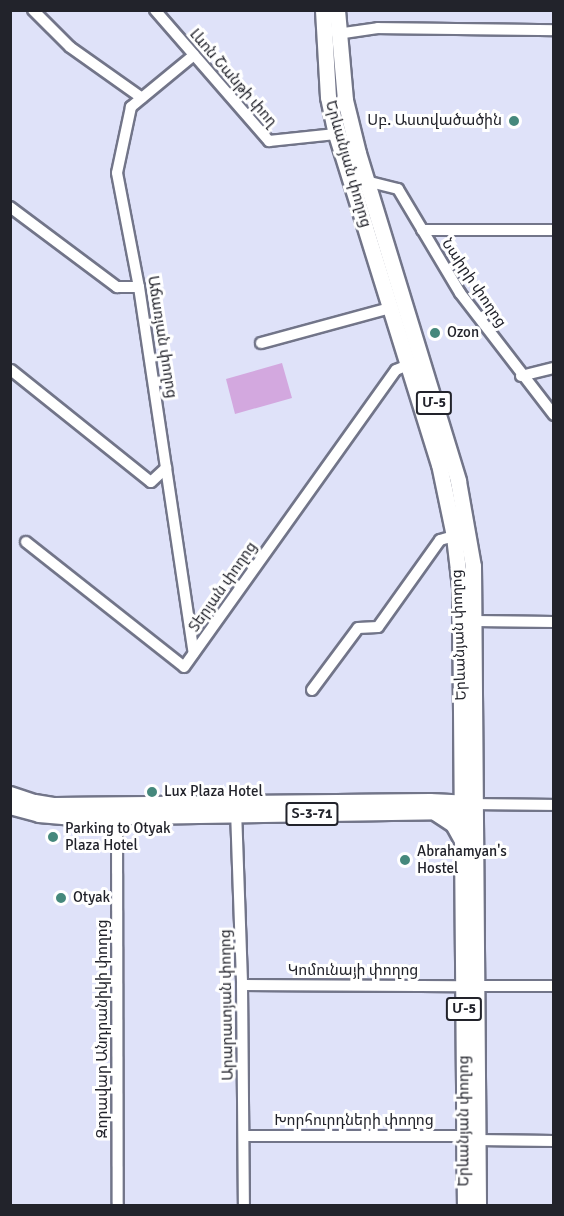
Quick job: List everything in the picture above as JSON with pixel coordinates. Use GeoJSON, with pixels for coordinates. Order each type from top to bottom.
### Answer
{"type":"FeatureCollection","features":[{"type":"Feature","properties":{"kind":"highway","name":"Երևանյան փողոց"},"geometry":{"type":"LineString","coordinates":[[323,10],[328,97],[336,134],[439,464],[454,536],[460,587],[472,807],[463,844],[470,986]]}},
{"type":"Feature","properties":{"kind":"highway","name":"Երևանյան փողոց"},"geometry":{"type":"LineString","coordinates":[[337,10],[337,34],[345,100],[366,181],[458,481],[473,566],[475,621],[470,986],[471,1138],[465,1206]]}},
{"type":"Feature","properties":{"kind":"highway"},"geometry":{"type":"LineString","coordinates":[[436,813],[453,824],[463,844]]}},
{"type":"Feature","properties":{"kind":"highway","name":"Երևանյան փողոց"},"geometry":{"type":"LineString","coordinates":[[471,1138],[478,1206]]}},
{"type":"Feature","properties":{"kind":"main road","name":"Տ-3-71"},"geometry":{"type":"LineString","coordinates":[[10,794],[35,802],[55,805],[436,813],[472,807]]}},
{"type":"Feature","properties":{"kind":"main road","name":"Տ-3-71"},"geometry":{"type":"LineString","coordinates":[[10,807],[50,816],[117,817],[236,809],[472,807]]}},
{"type":"Feature","properties":{"kind":"street"},"geometry":{"type":"LineString","coordinates":[[33,10],[70,47],[142,98]]}},
{"type":"Feature","properties":{"kind":"street","name":"Լևոն Շանթի փող"},"geometry":{"type":"LineString","coordinates":[[154,10],[269,141],[336,134]]}},
{"type":"Feature","properties":{"kind":"street"},"geometry":{"type":"LineString","coordinates":[[337,34],[378,28],[554,30]]}},
{"type":"Feature","properties":{"kind":"street","name":"Աճառյան փողոց"},"geometry":{"type":"LineString","coordinates":[[194,55],[131,107],[117,173],[139,287],[194,653]]}},
{"type":"Feature","properties":{"kind":"street","name":"Նաիրի փողոց"},"geometry":{"type":"LineString","coordinates":[[366,181],[396,186],[460,292],[521,376],[554,415]]}},
{"type":"Feature","properties":{"kind":"street"},"geometry":{"type":"LineString","coordinates":[[10,207],[117,287],[139,287]]}},
{"type":"Feature","properties":{"kind":"street"},"geometry":{"type":"LineString","coordinates":[[422,230],[554,230]]}},
{"type":"Feature","properties":{"kind":"street"},"geometry":{"type":"LineString","coordinates":[[261,342],[390,308]]}},
{"type":"Feature","properties":{"kind":"street","name":"Տերյան փողոց"},"geometry":{"type":"LineString","coordinates":[[26,542],[184,668],[396,370],[408,365]]}},
{"type":"Feature","properties":{"kind":"street"},"geometry":{"type":"LineString","coordinates":[[521,376],[554,368]]}},
{"type":"Feature","properties":{"kind":"street"},"geometry":{"type":"LineString","coordinates":[[11,370],[151,482],[166,468]]}},
{"type":"Feature","properties":{"kind":"street"},"geometry":{"type":"LineString","coordinates":[[312,690],[358,628],[378,627],[440,540],[454,536]]}},
{"type":"Feature","properties":{"kind":"street"},"geometry":{"type":"LineString","coordinates":[[475,621],[554,622]]}},
{"type":"Feature","properties":{"kind":"street"},"geometry":{"type":"LineString","coordinates":[[472,807],[554,805]]}},
{"type":"Feature","properties":{"kind":"street","name":"Արարատյան փողոց"},"geometry":{"type":"LineString","coordinates":[[236,809],[242,985],[244,1206]]}},
{"type":"Feature","properties":{"kind":"street","name":"Զորավար Անդրանիկի փողոց"},"geometry":{"type":"LineString","coordinates":[[117,817],[118,1206]]}},
{"type":"Feature","properties":{"kind":"street","name":"Կոմունայի փողոց"},"geometry":{"type":"LineString","coordinates":[[242,985],[554,986]]}},
{"type":"Feature","properties":{"kind":"street","name":"Խորհուրդների փողոց"},"geometry":{"type":"LineString","coordinates":[[244,1136],[554,1141]]}},
{"type":"Feature","properties":{"kind":"shaded area"},"geometry":{"type":"Polygon","coordinates":[[[282,363],[292,398],[235,414],[226,379],[282,363]]]}},
{"type":"Feature","properties":{"kind":"place","name":"Սբ. Աստվածածին"},"geometry":{"type":"Point","coordinates":[514,121]}},
{"type":"Feature","properties":{"kind":"place","name":"Ozon"},"geometry":{"type":"Point","coordinates":[435,333]}},
{"type":"Feature","properties":{"kind":"place","name":"Lux Plaza Hotel"},"geometry":{"type":"Point","coordinates":[152,792]}},
{"type":"Feature","properties":{"kind":"place","name":"Parking to Otyak Plaza Hotel"},"geometry":{"type":"Point","coordinates":[53,837]}},
{"type":"Feature","properties":{"kind":"place","name":"Abrahamyan's Hostel"},"geometry":{"type":"Point","coordinates":[405,860]}},
{"type":"Feature","properties":{"kind":"place","name":"Otyak"},"geometry":{"type":"Point","coordinates":[61,898]}}]}
